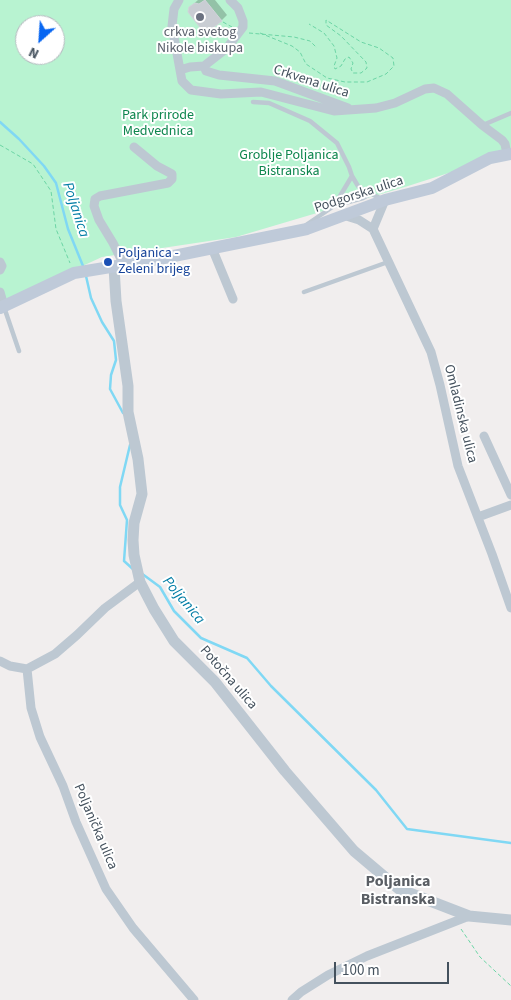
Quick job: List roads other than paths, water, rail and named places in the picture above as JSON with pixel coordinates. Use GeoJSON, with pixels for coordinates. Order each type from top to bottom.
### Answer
{"type":"FeatureCollection","features":[{"type":"Feature","properties":{"kind":"main road","name":"Podgorska ulica"},"geometry":{"type":"LineString","coordinates":[[2,307],[81,272],[299,230],[338,210],[432,188],[509,149]]}},
{"type":"Feature","properties":{"kind":"street","name":"Crkvena ulica"},"geometry":{"type":"LineString","coordinates":[[179,0],[174,9],[172,26],[182,80],[191,90],[221,94],[261,92],[334,111],[376,108],[395,103],[425,88],[434,88],[453,98],[482,125],[502,140],[509,149]]}},
{"type":"Feature","properties":{"kind":"street"},"geometry":{"type":"LineString","coordinates":[[180,70],[190,66],[204,66],[226,48],[240,32],[243,21],[238,8],[230,0]]}},
{"type":"Feature","properties":{"kind":"street","name":"Crkvena ulica"},"geometry":{"type":"LineString","coordinates":[[204,66],[210,73],[219,75],[275,81],[353,110]]}},
{"type":"Feature","properties":{"kind":"street"},"geometry":{"type":"LineString","coordinates":[[119,266],[113,243],[99,220],[94,206],[95,199],[100,196],[168,183],[172,179],[172,174],[157,166],[134,147]]}},
{"type":"Feature","properties":{"kind":"street"},"geometry":{"type":"LineString","coordinates":[[338,210],[373,229],[385,200]]}},
{"type":"Feature","properties":{"kind":"street","name":"Omladinska ulica"},"geometry":{"type":"LineString","coordinates":[[373,229],[431,352],[458,466],[511,608]]}},
{"type":"Feature","properties":{"kind":"street"},"geometry":{"type":"LineString","coordinates":[[212,248],[233,299]]}},
{"type":"Feature","properties":{"kind":"street"},"geometry":{"type":"LineString","coordinates":[[0,262],[2,266],[0,270]]}},
{"type":"Feature","properties":{"kind":"street","name":"Potočna ulica"},"geometry":{"type":"LineString","coordinates":[[119,266],[116,301],[128,386],[128,412],[138,459],[142,494],[134,523],[133,540],[138,576],[154,609],[174,640],[215,682],[285,771],[354,851],[399,889],[469,916],[511,920]]}},
{"type":"Feature","properties":{"kind":"street"},"geometry":{"type":"LineString","coordinates":[[0,292],[2,307]]}},
{"type":"Feature","properties":{"kind":"street"},"geometry":{"type":"LineString","coordinates":[[484,436],[511,495]]}},
{"type":"Feature","properties":{"kind":"street"},"geometry":{"type":"LineString","coordinates":[[478,517],[511,505]]}},
{"type":"Feature","properties":{"kind":"street"},"geometry":{"type":"LineString","coordinates":[[0,660],[10,666],[27,669],[55,654],[138,576]]}},
{"type":"Feature","properties":{"kind":"street"},"geometry":{"type":"LineString","coordinates":[[501,580],[511,576]]}},
{"type":"Feature","properties":{"kind":"street","name":"Poljanička ulica"},"geometry":{"type":"LineString","coordinates":[[27,669],[32,708],[40,737],[63,786],[80,831],[106,889],[133,928],[194,1000]]}},
{"type":"Feature","properties":{"kind":"street"},"geometry":{"type":"LineString","coordinates":[[292,1000],[328,974],[367,956],[469,916]]}},
{"type":"Feature","properties":{"kind":"lane"},"geometry":{"type":"LineString","coordinates":[[253,102],[269,103],[310,121],[338,143],[358,186],[370,194],[385,200]]}},
{"type":"Feature","properties":{"kind":"lane"},"geometry":{"type":"LineString","coordinates":[[482,125],[511,112]]}},
{"type":"Feature","properties":{"kind":"lane"},"geometry":{"type":"LineString","coordinates":[[338,210],[352,176]]}},
{"type":"Feature","properties":{"kind":"lane"},"geometry":{"type":"LineString","coordinates":[[338,210],[370,194]]}},
{"type":"Feature","properties":{"kind":"lane"},"geometry":{"type":"LineString","coordinates":[[304,292],[388,262]]}},
{"type":"Feature","properties":{"kind":"lane"},"geometry":{"type":"LineString","coordinates":[[2,307],[19,351]]}},
{"type":"Feature","properties":{"kind":"waterway","name":"Poljanica"},"geometry":{"type":"LineString","coordinates":[[0,122],[44,166],[56,183],[68,229],[83,266]]}},
{"type":"Feature","properties":{"kind":"waterway","name":"Poljanica"},"geometry":{"type":"LineString","coordinates":[[86,276],[91,298],[102,322],[114,341],[116,360],[111,375],[110,389],[123,413]]}},
{"type":"Feature","properties":{"kind":"waterway","name":"Poljanica"},"geometry":{"type":"LineString","coordinates":[[130,445],[120,487],[120,505],[127,520],[124,561],[134,570]]}},
{"type":"Feature","properties":{"kind":"waterway","name":"Poljanica"},"geometry":{"type":"LineString","coordinates":[[141,573],[160,587],[174,611],[201,638],[247,658],[271,686],[376,790],[407,829],[511,843]]}},
{"type":"Feature","properties":{"kind":"place","name":"crkva svetog Nikole biskupa"},"geometry":{"type":"Point","coordinates":[200,17]}},
{"type":"Feature","properties":{"kind":"place","name":"Poljanica - Zeleni brijeg"},"geometry":{"type":"Point","coordinates":[108,262]}},
{"type":"Feature","properties":{"kind":"district","name":"Poljanica Bistranska"},"geometry":{"type":"Point","coordinates":[398,891]}},
{"type":"Feature","properties":{"kind":"park label","name":"Park prirode Medvednica"},"geometry":{"type":"Point","coordinates":[158,124]}},
{"type":"Feature","properties":{"kind":"park label","name":"Groblje Poljanica Bistranska"},"geometry":{"type":"Point","coordinates":[289,164]}}]}
